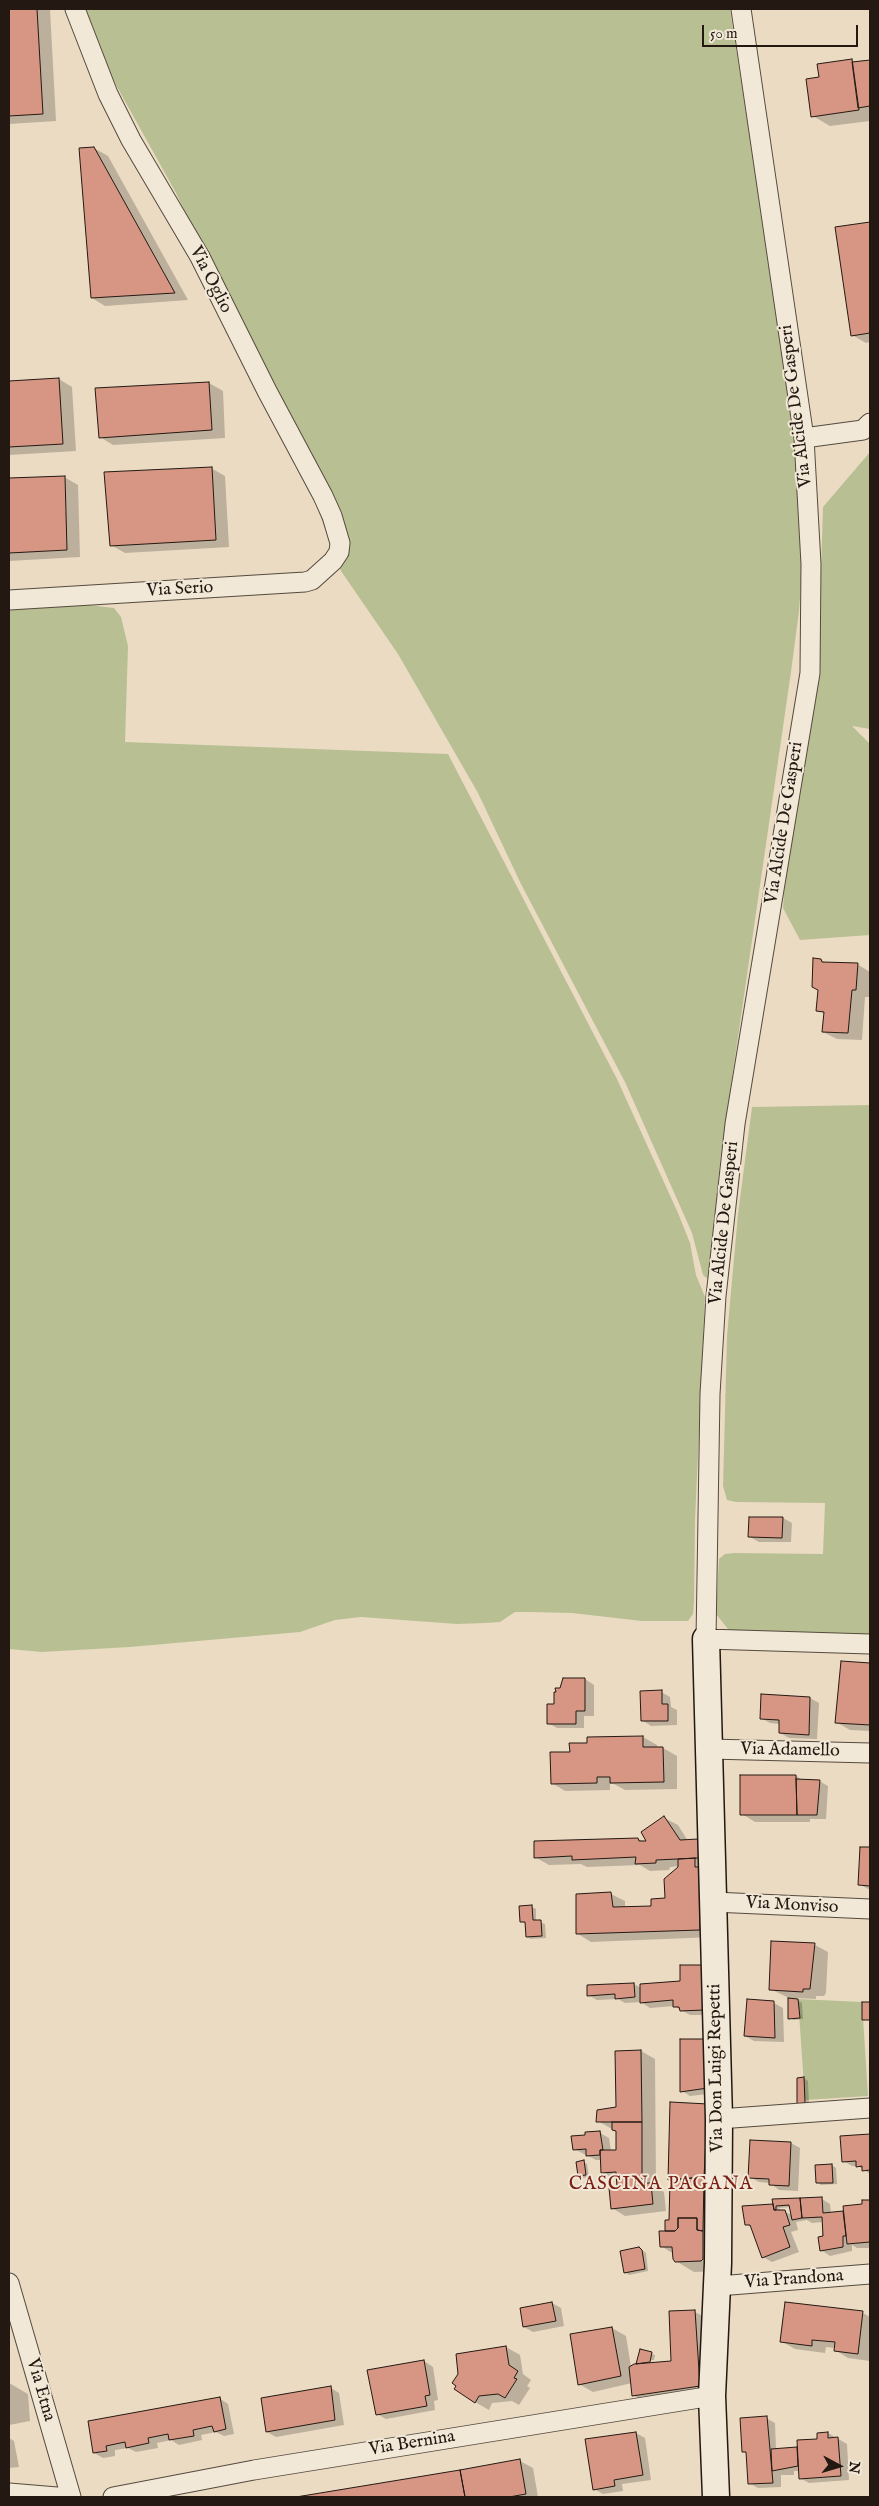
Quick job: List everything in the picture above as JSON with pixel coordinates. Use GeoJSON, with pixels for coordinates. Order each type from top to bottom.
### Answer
{"type":"FeatureCollection","features":[{"type":"Feature","properties":{"kind":"street","name":"Via Oglio"},"geometry":{"type":"LineString","coordinates":[[75,9],[108,94],[131,140],[200,258],[267,392],[323,496],[337,530],[340,543],[339,552]]}},
{"type":"Feature","properties":{"kind":"street","name":"Via Alcide De Gasperi"},"geometry":{"type":"LineString","coordinates":[[706,1639],[710,1394],[716,1296],[735,1124],[810,673],[811,564],[804,438],[742,9]]}},
{"type":"Feature","properties":{"kind":"street"},"geometry":{"type":"LineString","coordinates":[[804,438],[863,430],[870,423]]}},
{"type":"Feature","properties":{"kind":"street","name":"Via Serio"},"geometry":{"type":"LineString","coordinates":[[9,600],[305,582],[312,580],[328,567],[339,552]]}},
{"type":"Feature","properties":{"kind":"street"},"geometry":{"type":"LineString","coordinates":[[706,1639],[870,1644]]}},
{"type":"Feature","properties":{"kind":"street","name":"Via Don Luigi Repetti"},"geometry":{"type":"LineString","coordinates":[[706,1639],[719,2119],[718,2286],[712,2396],[716,2497]]}},
{"type":"Feature","properties":{"kind":"street","name":"Via Adamello"},"geometry":{"type":"LineString","coordinates":[[709,1749],[870,1753]]}},
{"type":"Feature","properties":{"kind":"street","name":"Via Monviso"},"geometry":{"type":"LineString","coordinates":[[714,1902],[870,1909]]}},
{"type":"Feature","properties":{"kind":"street"},"geometry":{"type":"LineString","coordinates":[[719,2119],[870,2108]]}},
{"type":"Feature","properties":{"kind":"street","name":"Via Prandona"},"geometry":{"type":"LineString","coordinates":[[718,2286],[870,2274]]}},
{"type":"Feature","properties":{"kind":"street","name":"Via Etna"},"geometry":{"type":"LineString","coordinates":[[9,2283],[17,2337],[71,2497]]}},
{"type":"Feature","properties":{"kind":"street","name":"Via Bernina"},"geometry":{"type":"LineString","coordinates":[[112,2497],[273,2467],[712,2396]]}},
{"type":"Feature","properties":{"kind":"street"},"geometry":{"type":"LineString","coordinates":[[9,2493],[57,2497]]}},
{"type":"Feature","properties":{"kind":"green space"},"geometry":{"type":"Polygon","coordinates":[[[80,9],[730,9],[793,417],[803,558],[799,611],[791,672],[721,1154],[708,1279],[703,1275],[692,1233],[625,1082],[521,884],[478,793],[398,654],[341,571],[294,447],[176,193],[101,58],[80,9]]]}},
{"type":"Feature","properties":{"kind":"green space"},"geometry":{"type":"Polygon","coordinates":[[[870,452],[870,729],[852,726],[870,744],[870,935],[800,940],[783,908],[785,879],[819,638],[823,507],[870,452]]]}},
{"type":"Feature","properties":{"kind":"green space"},"geometry":{"type":"Polygon","coordinates":[[[72,603],[114,608],[121,617],[128,646],[125,742],[448,754],[617,1079],[678,1213],[690,1243],[696,1275],[705,1297],[695,1521],[694,1602],[693,1614],[688,1621],[642,1621],[572,1613],[528,1612],[515,1612],[500,1622],[457,1624],[361,1617],[335,1620],[300,1632],[130,1647],[42,1652],[9,1649],[9,607],[72,603]]]}},
{"type":"Feature","properties":{"kind":"green space"},"geometry":{"type":"Polygon","coordinates":[[[870,1105],[870,1637],[735,1632],[728,1629],[716,1614],[719,1559],[725,1554],[734,1553],[823,1554],[825,1503],[736,1502],[727,1500],[723,1486],[727,1336],[738,1214],[752,1107],[870,1105]]]}},
{"type":"Feature","properties":{"kind":"green space"},"geometry":{"type":"Polygon","coordinates":[[[798,1999],[862,2002],[868,2096],[805,2100],[798,1999]]]}},
{"type":"Feature","properties":{"kind":"building"},"geometry":{"type":"Polygon","coordinates":[[[9,9],[37,9],[43,114],[9,116],[9,9]]]}},
{"type":"Feature","properties":{"kind":"building"},"geometry":{"type":"Polygon","coordinates":[[[852,59],[859,110],[811,117],[806,79],[819,77],[817,64],[852,59]]]}},
{"type":"Feature","properties":{"kind":"building"},"geometry":{"type":"Polygon","coordinates":[[[870,60],[870,106],[858,108],[852,62],[870,60]]]}},
{"type":"Feature","properties":{"kind":"building"},"geometry":{"type":"Polygon","coordinates":[[[94,147],[175,293],[91,298],[79,148],[94,147]]]}},
{"type":"Feature","properties":{"kind":"building"},"geometry":{"type":"Polygon","coordinates":[[[870,222],[870,333],[851,336],[835,227],[870,222]]]}},
{"type":"Feature","properties":{"kind":"building"},"geometry":{"type":"Polygon","coordinates":[[[59,378],[63,444],[9,447],[9,381],[59,378]]]}},
{"type":"Feature","properties":{"kind":"building"},"geometry":{"type":"Polygon","coordinates":[[[209,382],[212,430],[99,438],[95,388],[209,382]]]}},
{"type":"Feature","properties":{"kind":"building"},"geometry":{"type":"Polygon","coordinates":[[[212,467],[216,540],[110,546],[104,472],[212,467]]]}},
{"type":"Feature","properties":{"kind":"building"},"geometry":{"type":"Polygon","coordinates":[[[65,476],[67,550],[9,553],[9,478],[65,476]]]}},
{"type":"Feature","properties":{"kind":"building"},"geometry":{"type":"Polygon","coordinates":[[[813,958],[821,959],[822,962],[858,963],[856,990],[852,990],[848,1033],[822,1032],[824,1012],[816,1011],[818,990],[812,987],[813,958]]]}},
{"type":"Feature","properties":{"kind":"building"},"geometry":{"type":"Polygon","coordinates":[[[749,1517],[783,1517],[782,1538],[748,1537],[749,1517]]]}},
{"type":"Feature","properties":{"kind":"building"},"geometry":{"type":"Polygon","coordinates":[[[841,1661],[870,1663],[870,1725],[835,1723],[841,1661]]]}},
{"type":"Feature","properties":{"kind":"building"},"geometry":{"type":"Polygon","coordinates":[[[563,1678],[585,1678],[585,1711],[576,1711],[576,1724],[547,1724],[547,1704],[554,1704],[555,1688],[560,1688],[563,1678]]]}},
{"type":"Feature","properties":{"kind":"building"},"geometry":{"type":"Polygon","coordinates":[[[662,1690],[662,1704],[668,1704],[668,1721],[641,1721],[640,1691],[662,1690]]]}},
{"type":"Feature","properties":{"kind":"building"},"geometry":{"type":"Polygon","coordinates":[[[761,1694],[810,1697],[809,1735],[779,1733],[779,1720],[760,1719],[761,1694]]]}},
{"type":"Feature","properties":{"kind":"building"},"geometry":{"type":"Polygon","coordinates":[[[643,1736],[643,1747],[663,1747],[664,1782],[610,1783],[610,1777],[597,1777],[597,1783],[551,1784],[550,1752],[570,1752],[569,1743],[587,1743],[587,1737],[643,1736]]]}},
{"type":"Feature","properties":{"kind":"building"},"geometry":{"type":"Polygon","coordinates":[[[740,1775],[796,1775],[797,1815],[740,1815],[740,1775]]]}},
{"type":"Feature","properties":{"kind":"building"},"geometry":{"type":"Polygon","coordinates":[[[796,1779],[820,1780],[817,1815],[797,1815],[796,1779]]]}},
{"type":"Feature","properties":{"kind":"building"},"geometry":{"type":"Polygon","coordinates":[[[664,1816],[680,1840],[698,1839],[699,1858],[656,1860],[656,1863],[635,1864],[636,1857],[572,1860],[572,1856],[534,1858],[534,1841],[638,1838],[639,1841],[646,1841],[641,1832],[664,1816]]]}},
{"type":"Feature","properties":{"kind":"building"},"geometry":{"type":"Polygon","coordinates":[[[860,1847],[870,1847],[870,1886],[858,1885],[860,1847]]]}},
{"type":"Feature","properties":{"kind":"building"},"geometry":{"type":"Polygon","coordinates":[[[695,1858],[695,1867],[699,1867],[700,1930],[576,1934],[576,1894],[611,1892],[613,1907],[651,1906],[651,1899],[665,1898],[664,1879],[678,1867],[678,1859],[695,1858]]]}},
{"type":"Feature","properties":{"kind":"building"},"geometry":{"type":"Polygon","coordinates":[[[532,1905],[533,1920],[541,1920],[542,1936],[526,1937],[525,1922],[520,1922],[519,1906],[532,1905]]]}},
{"type":"Feature","properties":{"kind":"building"},"geometry":{"type":"Polygon","coordinates":[[[771,1941],[815,1943],[810,1989],[803,1989],[803,1992],[769,1990],[771,1941]]]}},
{"type":"Feature","properties":{"kind":"building"},"geometry":{"type":"Polygon","coordinates":[[[680,1965],[703,1965],[704,2010],[680,2011],[679,2007],[673,2007],[673,2000],[640,2003],[640,1984],[680,1981],[680,1965]]]}},
{"type":"Feature","properties":{"kind":"building"},"geometry":{"type":"Polygon","coordinates":[[[634,1983],[635,1997],[615,1999],[615,1994],[587,1996],[587,1985],[634,1983]]]}},
{"type":"Feature","properties":{"kind":"building"},"geometry":{"type":"Polygon","coordinates":[[[788,1998],[798,1999],[800,2018],[788,2019],[788,1998]]]}},
{"type":"Feature","properties":{"kind":"building"},"geometry":{"type":"Polygon","coordinates":[[[747,1999],[774,2001],[775,2038],[744,2036],[747,1999]]]}},
{"type":"Feature","properties":{"kind":"building"},"geometry":{"type":"Polygon","coordinates":[[[862,2002],[870,2002],[870,2020],[862,2020],[862,2002]]]}},
{"type":"Feature","properties":{"kind":"building"},"geometry":{"type":"Polygon","coordinates":[[[680,2039],[705,2039],[708,2088],[680,2092],[680,2039]]]}},
{"type":"Feature","properties":{"kind":"building"},"geometry":{"type":"Polygon","coordinates":[[[641,2050],[642,2122],[596,2122],[597,2110],[616,2107],[615,2051],[641,2050]]]}},
{"type":"Feature","properties":{"kind":"building"},"geometry":{"type":"Polygon","coordinates":[[[804,2077],[805,2103],[797,2104],[797,2078],[804,2077]]]}},
{"type":"Feature","properties":{"kind":"building"},"geometry":{"type":"Polygon","coordinates":[[[670,2102],[708,2104],[704,2177],[668,2180],[670,2102]]]}},
{"type":"Feature","properties":{"kind":"building"},"geometry":{"type":"Polygon","coordinates":[[[612,2122],[642,2122],[642,2183],[651,2183],[653,2204],[611,2209],[609,2188],[617,2187],[616,2172],[601,2173],[600,2150],[616,2150],[616,2131],[612,2130],[612,2122]]]}},
{"type":"Feature","properties":{"kind":"building"},"geometry":{"type":"Polygon","coordinates":[[[600,2131],[603,2150],[600,2150],[600,2155],[586,2156],[586,2149],[573,2150],[571,2136],[585,2135],[585,2132],[600,2131]]]}},
{"type":"Feature","properties":{"kind":"building"},"geometry":{"type":"Polygon","coordinates":[[[870,2134],[870,2170],[862,2171],[862,2166],[856,2167],[856,2161],[842,2162],[840,2136],[870,2134]]]}},
{"type":"Feature","properties":{"kind":"building"},"geometry":{"type":"Polygon","coordinates":[[[750,2140],[791,2142],[789,2186],[769,2185],[769,2179],[748,2178],[750,2140]]]}},
{"type":"Feature","properties":{"kind":"building"},"geometry":{"type":"Polygon","coordinates":[[[584,2160],[586,2175],[578,2176],[576,2162],[584,2160]]]}},
{"type":"Feature","properties":{"kind":"building"},"geometry":{"type":"Polygon","coordinates":[[[832,2164],[833,2183],[816,2183],[815,2165],[832,2164]]]}},
{"type":"Feature","properties":{"kind":"building","name":"CASCINA PAGANA"},"geometry":{"type":"Polygon","coordinates":[[[704,2177],[703,2231],[697,2230],[697,2218],[678,2218],[678,2228],[675,2231],[665,2231],[665,2220],[669,2220],[670,2180],[704,2177]]]}},
{"type":"Feature","properties":{"kind":"building"},"geometry":{"type":"Polygon","coordinates":[[[822,2197],[823,2213],[843,2211],[846,2236],[843,2236],[843,2247],[820,2251],[818,2237],[823,2236],[822,2217],[802,2218],[800,2198],[822,2197]]]}},
{"type":"Feature","properties":{"kind":"building"},"geometry":{"type":"Polygon","coordinates":[[[800,2198],[802,2218],[792,2220],[789,2205],[776,2206],[776,2210],[774,2210],[772,2199],[800,2198]]]}},
{"type":"Feature","properties":{"kind":"building"},"geometry":{"type":"Polygon","coordinates":[[[862,2200],[870,2200],[870,2242],[847,2244],[843,2206],[862,2204],[862,2200]]]}},
{"type":"Feature","properties":{"kind":"building"},"geometry":{"type":"Polygon","coordinates":[[[773,2204],[774,2210],[785,2210],[790,2225],[783,2227],[790,2247],[762,2258],[750,2225],[745,2225],[742,2206],[773,2204]]]}},
{"type":"Feature","properties":{"kind":"building"},"geometry":{"type":"Polygon","coordinates":[[[678,2218],[697,2218],[697,2230],[703,2231],[703,2259],[701,2261],[675,2262],[672,2247],[660,2247],[659,2231],[675,2231],[678,2228],[678,2218]]]}},
{"type":"Feature","properties":{"kind":"building"},"geometry":{"type":"Polygon","coordinates":[[[639,2247],[642,2250],[645,2269],[624,2273],[620,2251],[639,2247]]]}},
{"type":"Feature","properties":{"kind":"building"},"geometry":{"type":"Polygon","coordinates":[[[552,2302],[556,2321],[523,2327],[520,2308],[552,2302]]]}},
{"type":"Feature","properties":{"kind":"building"},"geometry":{"type":"Polygon","coordinates":[[[785,2302],[863,2311],[858,2354],[834,2351],[835,2342],[812,2340],[812,2346],[780,2342],[785,2302]]]}},
{"type":"Feature","properties":{"kind":"building"},"geometry":{"type":"Polygon","coordinates":[[[695,2310],[700,2386],[632,2396],[629,2367],[634,2364],[671,2361],[669,2311],[695,2310]]]}},
{"type":"Feature","properties":{"kind":"building"},"geometry":{"type":"Polygon","coordinates":[[[612,2327],[621,2376],[578,2385],[570,2334],[612,2327]]]}},
{"type":"Feature","properties":{"kind":"building"},"geometry":{"type":"Polygon","coordinates":[[[506,2346],[509,2365],[518,2371],[514,2378],[517,2379],[505,2398],[498,2394],[479,2396],[475,2403],[454,2389],[456,2386],[452,2383],[458,2374],[456,2354],[506,2346]]]}},
{"type":"Feature","properties":{"kind":"building"},"geometry":{"type":"Polygon","coordinates":[[[640,2349],[652,2352],[650,2362],[636,2364],[640,2349]]]}},
{"type":"Feature","properties":{"kind":"building"},"geometry":{"type":"Polygon","coordinates":[[[424,2360],[430,2395],[425,2396],[427,2406],[376,2415],[367,2370],[424,2360]]]}},
{"type":"Feature","properties":{"kind":"building"},"geometry":{"type":"Polygon","coordinates":[[[331,2386],[335,2420],[266,2432],[261,2398],[331,2386]]]}},
{"type":"Feature","properties":{"kind":"building"},"geometry":{"type":"Polygon","coordinates":[[[220,2397],[226,2429],[214,2432],[212,2426],[193,2430],[194,2436],[169,2440],[168,2434],[148,2438],[149,2443],[126,2448],[125,2442],[106,2446],[107,2451],[93,2453],[88,2421],[220,2397]]]}},
{"type":"Feature","properties":{"kind":"building"},"geometry":{"type":"Polygon","coordinates":[[[767,2416],[773,2483],[748,2484],[746,2452],[742,2452],[740,2418],[767,2416]]]}},
{"type":"Feature","properties":{"kind":"building"},"geometry":{"type":"Polygon","coordinates":[[[636,2432],[643,2475],[614,2480],[615,2486],[593,2490],[585,2439],[636,2432]]]}},
{"type":"Feature","properties":{"kind":"building"},"geometry":{"type":"Polygon","coordinates":[[[828,2432],[828,2438],[838,2437],[841,2476],[799,2479],[797,2440],[817,2439],[817,2433],[828,2432]]]}},
{"type":"Feature","properties":{"kind":"building"},"geometry":{"type":"Polygon","coordinates":[[[797,2447],[798,2466],[772,2471],[771,2449],[797,2447]]]}},
{"type":"Feature","properties":{"kind":"building"},"geometry":{"type":"Polygon","coordinates":[[[520,2459],[526,2494],[509,2497],[465,2497],[460,2470],[520,2459]]]}},
{"type":"Feature","properties":{"kind":"building"},"geometry":{"type":"Polygon","coordinates":[[[460,2470],[465,2497],[296,2497],[460,2470]]]}},
{"type":"Feature","properties":{"kind":"district","name":"CASCINA PAGANA"},"geometry":{"type":"Point","coordinates":[661,2185]}}]}
